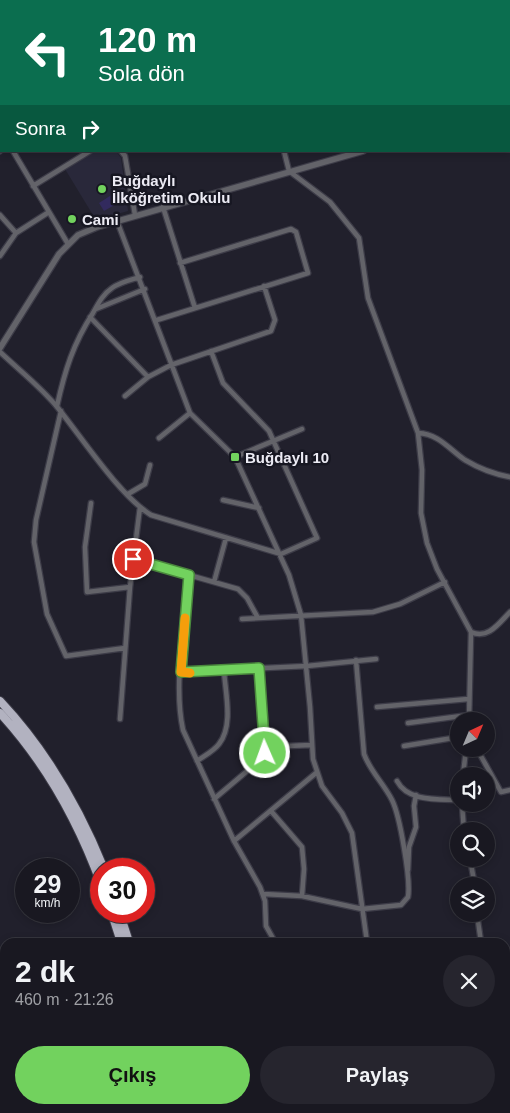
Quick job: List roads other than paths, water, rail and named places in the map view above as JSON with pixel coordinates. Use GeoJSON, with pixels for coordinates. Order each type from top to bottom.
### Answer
{"type":"FeatureCollection","features":[{"type":"Feature","properties":{"kind":"highway"},"geometry":{"type":"LineString","coordinates":[[0,702],[34,741],[58,777],[83,822],[99,858]]}},
{"type":"Feature","properties":{"kind":"highway"},"geometry":{"type":"LineString","coordinates":[[0,712],[27,744],[59,792],[82,836],[91,858]]}},
{"type":"Feature","properties":{"kind":"highway"},"geometry":{"type":"LineString","coordinates":[[115,923],[120,938]]}},
{"type":"Feature","properties":{"kind":"highway"},"geometry":{"type":"LineString","coordinates":[[123,923],[128,938]]}},
{"type":"Feature","properties":{"kind":"street"},"geometry":{"type":"LineString","coordinates":[[14,152],[68,244]]}},
{"type":"Feature","properties":{"kind":"street"},"geometry":{"type":"LineString","coordinates":[[33,186],[88,152]]}},
{"type":"Feature","properties":{"kind":"street"},"geometry":{"type":"LineString","coordinates":[[122,152],[125,156],[135,215]]}},
{"type":"Feature","properties":{"kind":"street"},"geometry":{"type":"LineString","coordinates":[[284,152],[289,171],[330,202],[359,238],[368,298],[418,433],[422,470],[422,523],[431,553],[471,632],[469,712]]}},
{"type":"Feature","properties":{"kind":"street"},"geometry":{"type":"LineString","coordinates":[[0,348],[59,254],[68,244],[84,232],[135,215],[359,152]]}},
{"type":"Feature","properties":{"kind":"street"},"geometry":{"type":"LineString","coordinates":[[163,207],[195,308]]}},
{"type":"Feature","properties":{"kind":"street"},"geometry":{"type":"LineString","coordinates":[[0,256],[16,233],[49,212]]}},
{"type":"Feature","properties":{"kind":"street"},"geometry":{"type":"LineString","coordinates":[[0,215],[16,233]]}},
{"type":"Feature","properties":{"kind":"street"},"geometry":{"type":"LineString","coordinates":[[117,221],[157,320],[171,364],[190,413],[235,457],[281,554],[294,588],[301,615],[307,666],[311,745],[316,773],[326,792],[345,818],[352,833],[366,938]]}},
{"type":"Feature","properties":{"kind":"street"},"geometry":{"type":"LineString","coordinates":[[157,320],[308,273],[296,232],[291,229],[180,263]]}},
{"type":"Feature","properties":{"kind":"street"},"geometry":{"type":"LineString","coordinates":[[57,406],[65,368],[76,340],[105,293],[113,287],[140,277]]}},
{"type":"Feature","properties":{"kind":"street"},"geometry":{"type":"LineString","coordinates":[[125,396],[148,377],[171,364],[273,329],[275,320],[264,286]]}},
{"type":"Feature","properties":{"kind":"street"},"geometry":{"type":"LineString","coordinates":[[95,309],[145,289]]}},
{"type":"Feature","properties":{"kind":"street"},"geometry":{"type":"LineString","coordinates":[[90,317],[148,377]]}},
{"type":"Feature","properties":{"kind":"street"},"geometry":{"type":"LineString","coordinates":[[0,352],[57,406],[128,494],[140,507],[156,518],[281,554],[317,538],[269,431],[223,383],[211,351]]}},
{"type":"Feature","properties":{"kind":"street"},"geometry":{"type":"LineString","coordinates":[[61,411],[34,535],[35,557],[47,614],[66,656],[125,648]]}},
{"type":"Feature","properties":{"kind":"street"},"geometry":{"type":"LineString","coordinates":[[159,438],[190,413]]}},
{"type":"Feature","properties":{"kind":"street"},"geometry":{"type":"LineString","coordinates":[[235,457],[302,429]]}},
{"type":"Feature","properties":{"kind":"street"},"geometry":{"type":"LineString","coordinates":[[418,433],[439,439],[465,460],[486,471],[510,477]]}},
{"type":"Feature","properties":{"kind":"street"},"geometry":{"type":"LineString","coordinates":[[128,494],[145,484],[150,465]]}},
{"type":"Feature","properties":{"kind":"street"},"geometry":{"type":"LineString","coordinates":[[223,500],[259,508]]}},
{"type":"Feature","properties":{"kind":"street"},"geometry":{"type":"LineString","coordinates":[[92,504],[85,547],[87,592],[130,587]]}},
{"type":"Feature","properties":{"kind":"street"},"geometry":{"type":"LineString","coordinates":[[120,719],[130,587],[140,507]]}},
{"type":"Feature","properties":{"kind":"street"},"geometry":{"type":"LineString","coordinates":[[214,582],[226,538]]}},
{"type":"Feature","properties":{"kind":"street"},"geometry":{"type":"LineString","coordinates":[[133,559],[214,582],[241,592],[258,618]]}},
{"type":"Feature","properties":{"kind":"street"},"geometry":{"type":"LineString","coordinates":[[189,575],[181,672],[182,724],[196,760],[234,841],[263,894],[266,926],[272,938]]}},
{"type":"Feature","properties":{"kind":"street"},"geometry":{"type":"LineString","coordinates":[[242,619],[354,614],[383,610],[400,604],[445,582]]}},
{"type":"Feature","properties":{"kind":"street"},"geometry":{"type":"LineString","coordinates":[[471,632],[488,633],[510,612]]}},
{"type":"Feature","properties":{"kind":"street"},"geometry":{"type":"LineString","coordinates":[[181,672],[307,666],[376,659]]}},
{"type":"Feature","properties":{"kind":"street"},"geometry":{"type":"LineString","coordinates":[[263,894],[302,896],[362,908],[404,902],[409,892],[396,808],[364,754],[356,660]]}},
{"type":"Feature","properties":{"kind":"street"},"geometry":{"type":"LineString","coordinates":[[214,799],[259,761],[265,747],[259,668]]}},
{"type":"Feature","properties":{"kind":"street"},"geometry":{"type":"LineString","coordinates":[[196,760],[217,747],[225,733],[227,721],[224,670]]}},
{"type":"Feature","properties":{"kind":"street"},"geometry":{"type":"LineString","coordinates":[[377,707],[468,699]]}},
{"type":"Feature","properties":{"kind":"street"},"geometry":{"type":"LineString","coordinates":[[408,722],[450,717]]}},
{"type":"Feature","properties":{"kind":"street"},"geometry":{"type":"LineString","coordinates":[[404,746],[450,738]]}},
{"type":"Feature","properties":{"kind":"street"},"geometry":{"type":"LineString","coordinates":[[265,747],[311,745]]}},
{"type":"Feature","properties":{"kind":"street"},"geometry":{"type":"LineString","coordinates":[[483,758],[500,792],[510,790]]}},
{"type":"Feature","properties":{"kind":"street"},"geometry":{"type":"LineString","coordinates":[[234,841],[316,773]]}},
{"type":"Feature","properties":{"kind":"street"},"geometry":{"type":"LineString","coordinates":[[397,781],[406,791],[416,796],[450,799]]}},
{"type":"Feature","properties":{"kind":"street"},"geometry":{"type":"LineString","coordinates":[[407,871],[409,868],[409,847],[416,827],[414,806],[416,796]]}},
{"type":"Feature","properties":{"kind":"street"},"geometry":{"type":"LineString","coordinates":[[271,810],[302,847],[304,869],[302,896]]}},
{"type":"Feature","properties":{"kind":"street"},"geometry":{"type":"LineString","coordinates":[[479,922],[481,938]]}},
{"type":"Feature","properties":{"kind":"place","name":"Buğdaylı İlköğretim Okulu"},"geometry":{"type":"Point","coordinates":[102,189]}},
{"type":"Feature","properties":{"kind":"place","name":"Cami"},"geometry":{"type":"Point","coordinates":[72,219]}},
{"type":"Feature","properties":{"kind":"place","name":"Buğdaylı 10"},"geometry":{"type":"Point","coordinates":[235,457]}}]}
